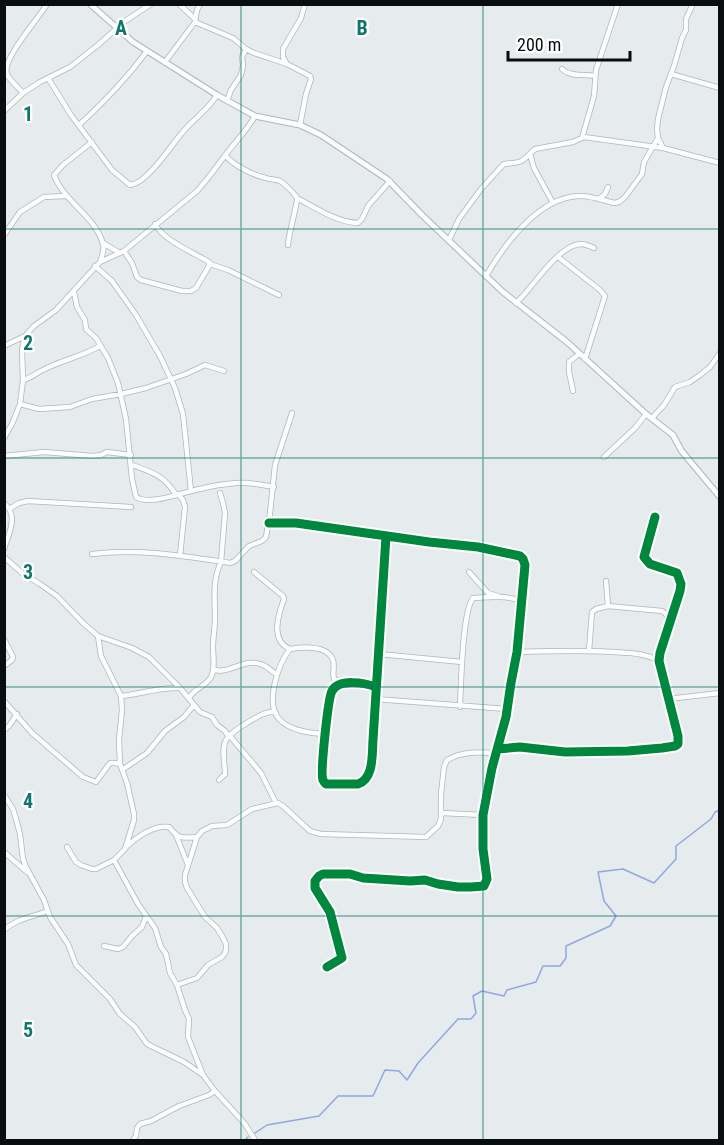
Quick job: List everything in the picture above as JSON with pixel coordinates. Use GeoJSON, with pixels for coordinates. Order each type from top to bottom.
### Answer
{"type":"FeatureCollection","features":[{"type":"Feature","properties":{"kind":"main road"},"geometry":{"type":"LineString","coordinates":[[90,4],[133,42],[227,101],[255,116],[300,125],[321,135],[390,181],[423,216],[516,303],[567,342],[646,414],[673,435],[685,455],[720,497]]}},
{"type":"Feature","properties":{"kind":"street"},"geometry":{"type":"LineString","coordinates":[[23,93],[7,75],[7,66],[18,44],[47,4]]}},
{"type":"Feature","properties":{"kind":"street"},"geometry":{"type":"LineString","coordinates":[[4,111],[23,93],[80,60],[117,28],[151,4]]}},
{"type":"Feature","properties":{"kind":"street"},"geometry":{"type":"LineString","coordinates":[[179,4],[195,20],[233,38],[246,49],[310,76],[300,125]]}},
{"type":"Feature","properties":{"kind":"street"},"geometry":{"type":"LineString","coordinates":[[165,62],[195,20],[200,4]]}},
{"type":"Feature","properties":{"kind":"street"},"geometry":{"type":"LineString","coordinates":[[286,64],[283,57],[284,49],[301,18],[305,4]]}},
{"type":"Feature","properties":{"kind":"street"},"geometry":{"type":"LineString","coordinates":[[582,138],[594,96],[595,76],[618,4]]}},
{"type":"Feature","properties":{"kind":"street"},"geometry":{"type":"LineString","coordinates":[[663,148],[658,138],[658,119],[686,27],[686,18],[693,4]]}},
{"type":"Feature","properties":{"kind":"street"},"geometry":{"type":"LineString","coordinates":[[227,101],[241,75],[242,57],[246,49]]}},
{"type":"Feature","properties":{"kind":"street"},"geometry":{"type":"LineString","coordinates":[[79,125],[137,66],[147,51]]}},
{"type":"Feature","properties":{"kind":"street"},"geometry":{"type":"LineString","coordinates":[[562,69],[571,74],[595,76]]}},
{"type":"Feature","properties":{"kind":"street"},"geometry":{"type":"LineString","coordinates":[[671,74],[720,88]]}},
{"type":"Feature","properties":{"kind":"street"},"geometry":{"type":"LineString","coordinates":[[48,78],[112,170],[124,181],[133,185],[146,177],[183,131],[213,103],[217,95]]}},
{"type":"Feature","properties":{"kind":"street"},"geometry":{"type":"LineString","coordinates":[[98,264],[122,252],[197,190],[245,132],[255,116]]}},
{"type":"Feature","properties":{"kind":"street"},"geometry":{"type":"LineString","coordinates":[[449,240],[459,219],[501,167],[504,164],[522,162],[535,148],[573,142],[582,138],[663,148],[720,163]]}},
{"type":"Feature","properties":{"kind":"street"},"geometry":{"type":"LineString","coordinates":[[486,276],[526,221],[553,203],[576,196],[617,203],[625,197],[642,174],[644,162],[658,138]]}},
{"type":"Feature","properties":{"kind":"street"},"geometry":{"type":"LineString","coordinates":[[4,346],[25,336],[34,326],[56,310],[98,264],[103,253],[103,243],[93,225],[66,196],[54,175],[92,142]]}},
{"type":"Feature","properties":{"kind":"street"},"geometry":{"type":"LineString","coordinates":[[530,154],[534,168],[553,203]]}},
{"type":"Feature","properties":{"kind":"street"},"geometry":{"type":"LineString","coordinates":[[225,155],[231,161],[252,172],[279,180],[297,198],[338,219],[351,223],[358,223],[362,219],[368,206],[390,181]]}},
{"type":"Feature","properties":{"kind":"street"},"geometry":{"type":"LineString","coordinates":[[599,199],[608,187]]}},
{"type":"Feature","properties":{"kind":"street"},"geometry":{"type":"LineString","coordinates":[[4,235],[21,212],[44,196],[66,196]]}},
{"type":"Feature","properties":{"kind":"street"},"geometry":{"type":"LineString","coordinates":[[288,245],[297,198]]}},
{"type":"Feature","properties":{"kind":"street"},"geometry":{"type":"LineString","coordinates":[[155,224],[159,230],[210,264],[228,270],[279,295]]}},
{"type":"Feature","properties":{"kind":"street"},"geometry":{"type":"LineString","coordinates":[[103,243],[122,252],[132,263],[137,278],[182,291],[191,291],[196,288],[210,264]]}},
{"type":"Feature","properties":{"kind":"street"},"geometry":{"type":"LineString","coordinates":[[516,303],[558,257],[578,244],[594,248]]}},
{"type":"Feature","properties":{"kind":"street"},"geometry":{"type":"LineString","coordinates":[[558,257],[605,296],[585,359]]}},
{"type":"Feature","properties":{"kind":"street"},"geometry":{"type":"LineString","coordinates":[[98,264],[136,315],[160,356],[178,396],[183,414],[191,491]]}},
{"type":"Feature","properties":{"kind":"street"},"geometry":{"type":"LineString","coordinates":[[74,291],[86,329],[96,338],[108,358],[118,383],[126,419],[136,497],[161,499],[208,487],[238,483],[274,487]]}},
{"type":"Feature","properties":{"kind":"street"},"geometry":{"type":"LineString","coordinates":[[4,438],[20,404],[23,380],[22,350],[25,336]]}},
{"type":"Feature","properties":{"kind":"street"},"geometry":{"type":"LineString","coordinates":[[23,380],[33,377],[43,369],[90,352],[100,346]]}},
{"type":"Feature","properties":{"kind":"street"},"geometry":{"type":"LineString","coordinates":[[652,418],[664,405],[675,387],[690,382],[700,375],[710,367],[720,353]]}},
{"type":"Feature","properties":{"kind":"street"},"geometry":{"type":"LineString","coordinates":[[573,391],[569,362],[579,354]]}},
{"type":"Feature","properties":{"kind":"street"},"geometry":{"type":"LineString","coordinates":[[20,404],[39,409],[64,408],[92,399],[121,394],[186,374],[205,365],[224,371]]}},
{"type":"Feature","properties":{"kind":"street"},"geometry":{"type":"LineString","coordinates":[[92,554],[133,551],[233,563],[249,546],[265,540],[274,487],[275,465],[292,413]]}},
{"type":"Feature","properties":{"kind":"street"},"geometry":{"type":"LineString","coordinates":[[604,457],[635,428],[646,414]]}},
{"type":"Feature","properties":{"kind":"street"},"geometry":{"type":"LineString","coordinates":[[4,456],[44,452],[93,456],[107,452],[130,455]]}},
{"type":"Feature","properties":{"kind":"street"},"geometry":{"type":"LineString","coordinates":[[132,465],[156,474],[183,500],[180,556]]}},
{"type":"Feature","properties":{"kind":"street"},"geometry":{"type":"LineString","coordinates":[[189,698],[192,693],[206,684],[213,669],[215,619],[213,595],[215,578],[221,562],[225,513],[220,493]]}},
{"type":"Feature","properties":{"kind":"street"},"geometry":{"type":"LineString","coordinates":[[11,508],[28,501],[130,507]]}},
{"type":"Feature","properties":{"kind":"street"},"geometry":{"type":"LineString","coordinates":[[4,502],[11,508],[13,515],[4,549]]}},
{"type":"Feature","properties":{"kind":"street"},"geometry":{"type":"LineString","coordinates":[[177,986],[197,978],[208,965],[222,957],[226,949],[226,944],[217,928],[205,917],[187,888],[185,878],[197,837],[202,831],[212,826],[227,825],[252,809],[276,803],[283,806],[309,831],[321,834],[426,837],[438,826],[442,813],[441,794],[447,760],[465,753],[520,747],[565,752],[639,750],[678,744],[659,661],[681,584],[679,576],[674,571],[650,564],[644,557],[655,517]]}},
{"type":"Feature","properties":{"kind":"street"},"geometry":{"type":"LineString","coordinates":[[269,523],[296,523],[429,543],[478,547],[520,556],[525,565],[518,652],[507,717],[490,777],[483,815],[483,849],[487,879],[484,886],[458,887],[425,880],[363,878],[350,874],[319,876],[315,881],[315,888],[330,912],[342,958],[327,967]]}},
{"type":"Feature","properties":{"kind":"street"},"geometry":{"type":"LineString","coordinates":[[376,687],[353,683],[334,688],[326,714],[323,781],[329,784],[358,784],[362,783],[369,773],[379,654],[386,536]]}},
{"type":"Feature","properties":{"kind":"street"},"geometry":{"type":"LineString","coordinates":[[4,557],[22,573],[57,596],[98,636],[142,652],[149,657],[180,687],[200,712],[212,717],[217,725],[229,735],[255,765],[276,803]]}},
{"type":"Feature","properties":{"kind":"street"},"geometry":{"type":"LineString","coordinates":[[254,572],[283,596],[278,618],[278,635],[281,644],[290,649],[315,648],[328,652],[333,659],[332,675],[334,679],[344,684]]}},
{"type":"Feature","properties":{"kind":"street"},"geometry":{"type":"LineString","coordinates":[[468,572],[488,592],[503,598]]}},
{"type":"Feature","properties":{"kind":"street"},"geometry":{"type":"LineString","coordinates":[[606,581],[608,606]]}},
{"type":"Feature","properties":{"kind":"street"},"geometry":{"type":"LineString","coordinates":[[460,707],[462,662],[470,602],[473,598],[514,598],[523,602]]}},
{"type":"Feature","properties":{"kind":"street"},"geometry":{"type":"LineString","coordinates":[[589,651],[592,612],[596,609],[608,606],[662,611],[670,622]]}},
{"type":"Feature","properties":{"kind":"street"},"geometry":{"type":"LineString","coordinates":[[98,636],[101,656],[121,696],[120,764],[126,778],[134,814],[125,849]]}},
{"type":"Feature","properties":{"kind":"street"},"geometry":{"type":"LineString","coordinates":[[4,639],[13,657],[4,666]]}},
{"type":"Feature","properties":{"kind":"street"},"geometry":{"type":"LineString","coordinates":[[290,649],[276,674],[273,689],[276,713],[280,721],[295,729],[325,734]]}},
{"type":"Feature","properties":{"kind":"street"},"geometry":{"type":"LineString","coordinates":[[518,652],[589,651],[638,654],[651,656],[659,661]]}},
{"type":"Feature","properties":{"kind":"street"},"geometry":{"type":"LineString","coordinates":[[379,654],[462,662]]}},
{"type":"Feature","properties":{"kind":"street"},"geometry":{"type":"LineString","coordinates":[[213,669],[222,671],[240,664],[258,663],[276,674]]}},
{"type":"Feature","properties":{"kind":"street"},"geometry":{"type":"LineString","coordinates":[[121,696],[166,687],[180,687]]}},
{"type":"Feature","properties":{"kind":"street"},"geometry":{"type":"LineString","coordinates":[[668,699],[720,693]]}},
{"type":"Feature","properties":{"kind":"street"},"geometry":{"type":"LineString","coordinates":[[375,699],[507,709]]}},
{"type":"Feature","properties":{"kind":"street"},"geometry":{"type":"LineString","coordinates":[[4,701],[32,733],[83,777],[96,782],[110,764],[120,764]]}},
{"type":"Feature","properties":{"kind":"street"},"geometry":{"type":"LineString","coordinates":[[122,770],[147,753],[165,731],[184,717],[194,705]]}},
{"type":"Feature","properties":{"kind":"street"},"geometry":{"type":"LineString","coordinates":[[219,780],[225,774],[224,749],[229,735],[263,714],[276,713]]}},
{"type":"Feature","properties":{"kind":"street"},"geometry":{"type":"LineString","coordinates":[[4,730],[17,714]]}},
{"type":"Feature","properties":{"kind":"street"},"geometry":{"type":"LineString","coordinates":[[4,795],[16,819],[23,860],[44,900],[47,911],[68,944],[76,965],[110,999],[124,1018],[135,1027],[144,1041],[203,1075]]}},
{"type":"Feature","properties":{"kind":"street"},"geometry":{"type":"LineString","coordinates":[[442,813],[483,815]]}},
{"type":"Feature","properties":{"kind":"street"},"geometry":{"type":"LineString","coordinates":[[67,847],[76,861],[92,869],[114,861],[139,837],[162,826],[169,827],[176,835],[188,866]]}},
{"type":"Feature","properties":{"kind":"street"},"geometry":{"type":"LineString","coordinates":[[176,835],[197,837]]}},
{"type":"Feature","properties":{"kind":"street"},"geometry":{"type":"LineString","coordinates":[[4,852],[30,875]]}},
{"type":"Feature","properties":{"kind":"street"},"geometry":{"type":"LineString","coordinates":[[114,861],[138,904],[155,928],[161,947],[166,954],[170,973],[189,1019],[188,1037],[203,1075],[255,1140]]}},
{"type":"Feature","properties":{"kind":"street"},"geometry":{"type":"LineString","coordinates":[[4,930],[18,921],[47,911]]}},
{"type":"Feature","properties":{"kind":"street"},"geometry":{"type":"LineString","coordinates":[[104,946],[118,949],[123,947],[142,927],[146,916]]}},
{"type":"Feature","properties":{"kind":"street"},"geometry":{"type":"LineString","coordinates":[[133,1140],[141,1124],[215,1091]]}},
{"type":"Feature","properties":{"kind":"waterway"},"geometry":{"type":"LineString","coordinates":[[255,1133],[267,1125],[319,1116],[338,1096],[373,1096],[385,1070],[399,1071],[407,1080],[418,1063],[458,1019],[471,1019],[476,1013],[473,996],[482,991],[504,996],[507,990],[536,982],[543,966],[560,966],[566,958],[566,946],[610,926],[616,916],[604,901],[598,872],[623,869],[654,883],[676,859],[676,846],[720,810]]}},
{"type":"Feature","properties":{"kind":"waterway"},"geometry":{"type":"LineString","coordinates":[[245,1140],[248,1137]]}},
{"type":"Feature","properties":{"kind":"cycle path"},"geometry":{"type":"LineString","coordinates":[[498,749],[520,747],[565,752],[628,751],[678,744],[659,661],[681,584],[677,573],[650,564],[644,557],[655,517]]}},
{"type":"Feature","properties":{"kind":"cycle path"},"geometry":{"type":"LineString","coordinates":[[269,523],[296,523],[478,547],[520,556],[525,565],[517,652],[506,717],[492,768],[483,815],[483,849],[487,879],[484,886],[458,887],[425,880],[363,878],[350,874],[319,876],[315,881],[315,888],[330,912],[342,958],[327,967]]}},
{"type":"Feature","properties":{"kind":"cycle path"},"geometry":{"type":"LineString","coordinates":[[376,687],[346,683],[340,684],[332,691],[322,775],[326,784],[358,784],[370,772],[372,752],[386,536]]}}]}
